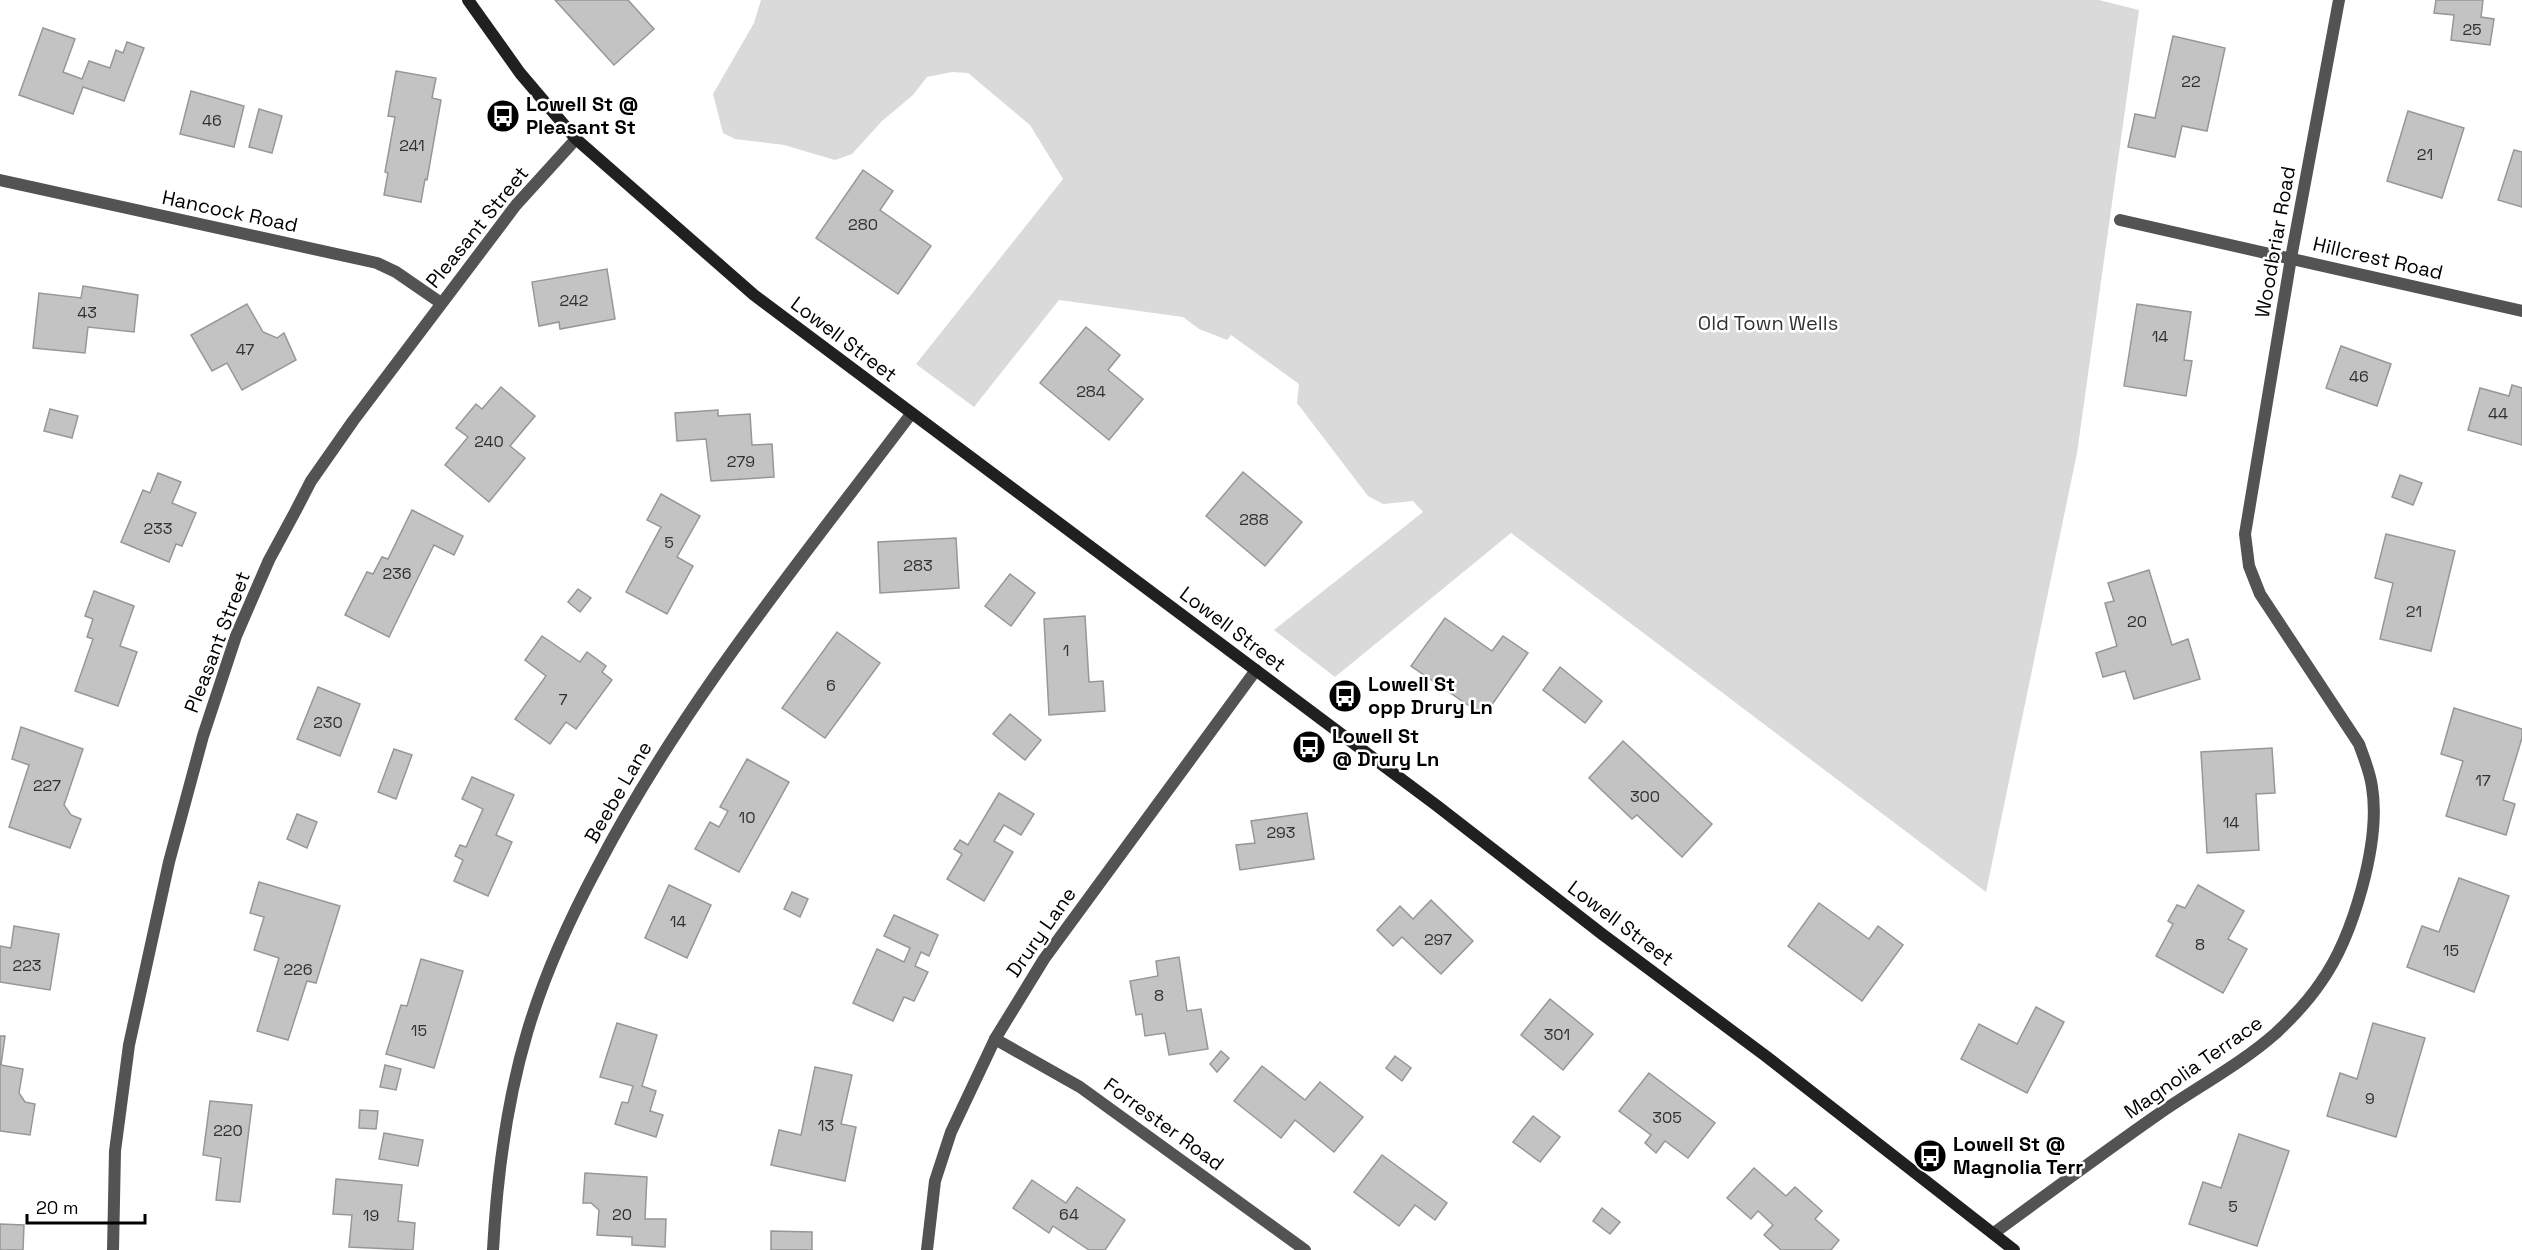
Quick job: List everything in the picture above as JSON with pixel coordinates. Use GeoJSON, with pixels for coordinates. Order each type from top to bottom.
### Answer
{"type":"FeatureCollection","features":[{"type":"Feature","properties":{"kind":"main road","name":"Lowell Street"},"geometry":{"type":"LineString","coordinates":[[468,0],[520,73],[576,139],[754,295],[1256,670],[1767,1057],[2014,1250]]}},
{"type":"Feature","properties":{"kind":"street","name":"Woodbriar Road"},"geometry":{"type":"LineString","coordinates":[[2252,492],[2291,258],[2339,0]]}},
{"type":"Feature","properties":{"kind":"street","name":"Pleasant Street"},"geometry":{"type":"LineString","coordinates":[[113,1250],[116,1140],[129,1045],[169,862],[223,671],[269,560],[311,481],[352,421],[516,205],[576,139]]}},
{"type":"Feature","properties":{"kind":"street","name":"Hancock Road"},"geometry":{"type":"LineString","coordinates":[[0,180],[377,263],[396,272],[441,303]]}},
{"type":"Feature","properties":{"kind":"street","name":"Hillcrest Road"},"geometry":{"type":"LineString","coordinates":[[2120,220],[2522,311]]}},
{"type":"Feature","properties":{"kind":"street","name":"Beebe Lane"},"geometry":{"type":"LineString","coordinates":[[493,1250],[499,1174],[515,1078],[538,999],[580,899],[631,805],[680,725],[911,414]]}},
{"type":"Feature","properties":{"kind":"street","name":"Magnolia Terrace"},"geometry":{"type":"LineString","coordinates":[[1994,1233],[2160,1113],[2242,1059],[2276,1032],[2322,982],[2349,927],[2366,871],[2374,826],[2373,789],[2369,770],[2359,744],[2260,594],[2254,581],[2247,559],[2246,534],[2252,492]]}},
{"type":"Feature","properties":{"kind":"street","name":"Drury Lane"},"geometry":{"type":"LineString","coordinates":[[927,1250],[935,1181],[951,1132],[995,1039],[1044,959],[1256,670]]}},
{"type":"Feature","properties":{"kind":"street","name":"Forrester Road"},"geometry":{"type":"LineString","coordinates":[[995,1039],[1080,1087],[1305,1250]]}},
{"type":"Feature","properties":{"kind":"green space","name":"Old Town Wells"},"geometry":{"type":"Polygon","coordinates":[[[761,0],[2099,0],[2139,10],[2077,453],[1986,892],[1511,533],[1335,677],[1274,630],[1423,512],[1413,501],[1383,504],[1368,496],[1297,403],[1299,384],[1231,335],[1227,340],[1199,329],[1183,317],[1059,300],[974,407],[916,364],[1063,179],[1030,125],[968,73],[952,72],[927,77],[913,95],[882,121],[852,154],[835,160],[784,145],[735,139],[723,133],[713,94],[754,23],[761,0]]]}},
{"type":"Feature","properties":{"kind":"building"},"geometry":{"type":"Polygon","coordinates":[[[555,0],[628,0],[654,29],[614,65],[555,0]]]}},
{"type":"Feature","properties":{"kind":"building"},"geometry":{"type":"Polygon","coordinates":[[[2436,0],[2483,0],[2481,17],[2494,19],[2490,45],[2451,40],[2454,15],[2434,13],[2436,0]]]}},
{"type":"Feature","properties":{"kind":"building"},"geometry":{"type":"Polygon","coordinates":[[[43,28],[75,39],[63,72],[82,79],[89,61],[110,68],[116,50],[123,53],[127,42],[144,48],[124,101],[83,87],[73,114],[19,95],[43,28]]]}},
{"type":"Feature","properties":{"kind":"building"},"geometry":{"type":"Polygon","coordinates":[[[2173,36],[2225,48],[2207,131],[2182,126],[2175,157],[2128,147],[2135,114],[2155,118],[2173,36]]]}},
{"type":"Feature","properties":{"kind":"building"},"geometry":{"type":"Polygon","coordinates":[[[396,71],[436,78],[432,98],[441,100],[421,202],[384,195],[388,173],[385,172],[395,117],[388,116],[396,71]]]}},
{"type":"Feature","properties":{"kind":"building"},"geometry":{"type":"Polygon","coordinates":[[[191,91],[244,106],[234,147],[180,134],[191,91]]]}},
{"type":"Feature","properties":{"kind":"building"},"geometry":{"type":"Polygon","coordinates":[[[259,109],[282,116],[272,153],[249,147],[259,109]]]}},
{"type":"Feature","properties":{"kind":"building"},"geometry":{"type":"Polygon","coordinates":[[[2408,111],[2464,128],[2442,198],[2387,181],[2408,111]]]}},
{"type":"Feature","properties":{"kind":"building"},"geometry":{"type":"Polygon","coordinates":[[[2514,150],[2522,152],[2522,207],[2498,200],[2514,150]]]}},
{"type":"Feature","properties":{"kind":"building"},"geometry":{"type":"Polygon","coordinates":[[[863,170],[893,191],[880,210],[931,246],[898,294],[816,238],[863,170]]]}},
{"type":"Feature","properties":{"kind":"building"},"geometry":{"type":"Polygon","coordinates":[[[607,269],[615,319],[560,329],[559,322],[539,326],[532,282],[607,269]]]}},
{"type":"Feature","properties":{"kind":"building"},"geometry":{"type":"Polygon","coordinates":[[[83,286],[138,295],[134,332],[88,327],[85,353],[33,348],[39,293],[81,298],[83,286]]]}},
{"type":"Feature","properties":{"kind":"building"},"geometry":{"type":"Polygon","coordinates":[[[247,304],[263,332],[277,338],[284,333],[296,360],[242,390],[227,363],[212,371],[191,335],[247,304]]]}},
{"type":"Feature","properties":{"kind":"building"},"geometry":{"type":"Polygon","coordinates":[[[2137,304],[2191,312],[2184,360],[2192,361],[2186,396],[2124,386],[2137,304]]]}},
{"type":"Feature","properties":{"kind":"building"},"geometry":{"type":"Polygon","coordinates":[[[1086,327],[1120,355],[1108,370],[1143,399],[1109,440],[1040,383],[1086,327]]]}},
{"type":"Feature","properties":{"kind":"building"},"geometry":{"type":"Polygon","coordinates":[[[2341,346],[2391,364],[2377,406],[2326,388],[2341,346]]]}},
{"type":"Feature","properties":{"kind":"building"},"geometry":{"type":"Polygon","coordinates":[[[2512,385],[2522,388],[2522,445],[2468,430],[2480,388],[2509,396],[2512,385]]]}},
{"type":"Feature","properties":{"kind":"building"},"geometry":{"type":"Polygon","coordinates":[[[501,387],[535,416],[510,446],[525,458],[489,502],[445,465],[468,437],[456,428],[476,404],[482,409],[501,387]]]}},
{"type":"Feature","properties":{"kind":"building"},"geometry":{"type":"Polygon","coordinates":[[[50,409],[78,416],[72,438],[44,431],[50,409]]]}},
{"type":"Feature","properties":{"kind":"building"},"geometry":{"type":"Polygon","coordinates":[[[718,410],[718,416],[750,414],[752,445],[772,444],[774,477],[711,481],[706,439],[677,441],[675,413],[718,410]]]}},
{"type":"Feature","properties":{"kind":"building"},"geometry":{"type":"Polygon","coordinates":[[[1243,472],[1302,522],[1265,566],[1206,516],[1243,472]]]}},
{"type":"Feature","properties":{"kind":"building"},"geometry":{"type":"Polygon","coordinates":[[[158,473],[181,482],[172,503],[196,513],[182,546],[176,544],[169,562],[121,542],[143,490],[150,493],[158,473]]]}},
{"type":"Feature","properties":{"kind":"building"},"geometry":{"type":"Polygon","coordinates":[[[2400,475],[2422,483],[2413,505],[2392,497],[2400,475]]]}},
{"type":"Feature","properties":{"kind":"building"},"geometry":{"type":"Polygon","coordinates":[[[661,494],[700,516],[677,557],[693,566],[667,614],[626,592],[661,527],[647,520],[661,494]]]}},
{"type":"Feature","properties":{"kind":"building"},"geometry":{"type":"Polygon","coordinates":[[[412,510],[463,536],[454,555],[434,545],[389,637],[345,615],[367,572],[373,574],[382,557],[388,559],[412,510]]]}},
{"type":"Feature","properties":{"kind":"building"},"geometry":{"type":"Polygon","coordinates":[[[2386,534],[2455,551],[2431,651],[2380,639],[2393,583],[2375,578],[2386,534]]]}},
{"type":"Feature","properties":{"kind":"building"},"geometry":{"type":"Polygon","coordinates":[[[956,538],[959,588],[880,593],[878,542],[956,538]]]}},
{"type":"Feature","properties":{"kind":"building"},"geometry":{"type":"Polygon","coordinates":[[[2149,570],[2172,645],[2188,639],[2200,679],[2134,699],[2125,671],[2103,677],[2096,653],[2117,646],[2105,603],[2114,601],[2108,583],[2149,570]]]}},
{"type":"Feature","properties":{"kind":"building"},"geometry":{"type":"Polygon","coordinates":[[[1010,574],[1035,593],[1011,626],[985,606],[1010,574]]]}},
{"type":"Feature","properties":{"kind":"building"},"geometry":{"type":"Polygon","coordinates":[[[578,589],[591,598],[580,612],[568,602],[578,589]]]}},
{"type":"Feature","properties":{"kind":"building"},"geometry":{"type":"Polygon","coordinates":[[[94,591],[134,606],[120,646],[137,652],[118,706],[75,691],[93,639],[87,637],[93,619],[85,616],[94,591]]]}},
{"type":"Feature","properties":{"kind":"building"},"geometry":{"type":"Polygon","coordinates":[[[1085,616],[1089,682],[1103,681],[1105,711],[1049,715],[1044,619],[1085,616]]]}},
{"type":"Feature","properties":{"kind":"building"},"geometry":{"type":"Polygon","coordinates":[[[1445,618],[1492,651],[1503,636],[1528,653],[1484,716],[1411,666],[1445,618]]]}},
{"type":"Feature","properties":{"kind":"building"},"geometry":{"type":"Polygon","coordinates":[[[837,632],[880,663],[825,738],[782,708],[837,632]]]}},
{"type":"Feature","properties":{"kind":"building"},"geometry":{"type":"Polygon","coordinates":[[[542,636],[580,662],[587,652],[606,666],[602,672],[612,680],[576,729],[566,722],[550,744],[515,719],[546,676],[525,660],[542,636]]]}},
{"type":"Feature","properties":{"kind":"building"},"geometry":{"type":"Polygon","coordinates":[[[1560,667],[1602,701],[1585,723],[1543,690],[1560,667]]]}},
{"type":"Feature","properties":{"kind":"building"},"geometry":{"type":"Polygon","coordinates":[[[318,687],[360,704],[340,756],[297,739],[318,687]]]}},
{"type":"Feature","properties":{"kind":"building"},"geometry":{"type":"Polygon","coordinates":[[[2454,708],[2522,729],[2522,738],[2503,800],[2515,804],[2506,835],[2446,816],[2463,761],[2441,754],[2454,708]]]}},
{"type":"Feature","properties":{"kind":"building"},"geometry":{"type":"Polygon","coordinates":[[[1010,714],[1041,740],[1025,760],[993,734],[1010,714]]]}},
{"type":"Feature","properties":{"kind":"building"},"geometry":{"type":"Polygon","coordinates":[[[21,727],[83,749],[64,805],[71,815],[81,819],[70,848],[9,827],[29,765],[12,759],[21,727]]]}},
{"type":"Feature","properties":{"kind":"building"},"geometry":{"type":"Polygon","coordinates":[[[1623,741],[1712,824],[1682,857],[1637,815],[1632,819],[1589,778],[1623,741]]]}},
{"type":"Feature","properties":{"kind":"building"},"geometry":{"type":"Polygon","coordinates":[[[2272,748],[2275,793],[2256,794],[2259,850],[2207,853],[2201,752],[2272,748]]]}},
{"type":"Feature","properties":{"kind":"building"},"geometry":{"type":"Polygon","coordinates":[[[394,749],[412,755],[396,799],[378,792],[394,749]]]}},
{"type":"Feature","properties":{"kind":"building"},"geometry":{"type":"Polygon","coordinates":[[[747,759],[789,782],[739,872],[695,849],[710,822],[719,827],[728,811],[720,807],[747,759]]]}},
{"type":"Feature","properties":{"kind":"building"},"geometry":{"type":"Polygon","coordinates":[[[472,777],[514,795],[496,835],[512,842],[488,896],[454,881],[463,860],[455,856],[460,845],[466,847],[483,809],[462,799],[472,777]]]}},
{"type":"Feature","properties":{"kind":"building"},"geometry":{"type":"Polygon","coordinates":[[[999,793],[1034,814],[1021,835],[1004,825],[994,841],[1013,852],[984,901],[947,879],[962,854],[954,849],[960,840],[968,845],[999,793]]]}},
{"type":"Feature","properties":{"kind":"building"},"geometry":{"type":"Polygon","coordinates":[[[1307,813],[1314,859],[1240,870],[1236,845],[1255,843],[1251,821],[1307,813]]]}},
{"type":"Feature","properties":{"kind":"building"},"geometry":{"type":"Polygon","coordinates":[[[297,814],[317,822],[307,848],[287,839],[297,814]]]}},
{"type":"Feature","properties":{"kind":"building"},"geometry":{"type":"Polygon","coordinates":[[[2459,878],[2509,896],[2474,992],[2407,967],[2422,926],[2439,932],[2459,878]]]}},
{"type":"Feature","properties":{"kind":"building"},"geometry":{"type":"Polygon","coordinates":[[[259,882],[340,906],[316,983],[307,981],[288,1040],[257,1031],[279,958],[254,950],[264,917],[250,913],[259,882]]]}},
{"type":"Feature","properties":{"kind":"building"},"geometry":{"type":"Polygon","coordinates":[[[669,885],[711,905],[687,958],[645,938],[669,885]]]}},
{"type":"Feature","properties":{"kind":"building"},"geometry":{"type":"Polygon","coordinates":[[[2198,885],[2244,911],[2228,939],[2247,949],[2223,993],[2156,956],[2173,924],[2168,921],[2177,905],[2185,908],[2198,885]]]}},
{"type":"Feature","properties":{"kind":"building"},"geometry":{"type":"Polygon","coordinates":[[[792,892],[808,899],[800,917],[784,909],[792,892]]]}},
{"type":"Feature","properties":{"kind":"building"},"geometry":{"type":"Polygon","coordinates":[[[1431,900],[1473,941],[1441,974],[1402,937],[1393,946],[1377,930],[1400,906],[1413,919],[1431,900]]]}},
{"type":"Feature","properties":{"kind":"building"},"geometry":{"type":"Polygon","coordinates":[[[1819,903],[1869,939],[1878,926],[1903,945],[1862,1001],[1788,946],[1819,903]]]}},
{"type":"Feature","properties":{"kind":"building"},"geometry":{"type":"Polygon","coordinates":[[[894,915],[938,935],[929,956],[921,952],[915,966],[928,972],[914,1001],[904,997],[893,1021],[853,1003],[877,949],[904,962],[910,948],[884,936],[894,915]]]}},
{"type":"Feature","properties":{"kind":"building"},"geometry":{"type":"Polygon","coordinates":[[[14,926],[59,934],[50,990],[0,982],[0,946],[11,948],[14,926]]]}},
{"type":"Feature","properties":{"kind":"building"},"geometry":{"type":"Polygon","coordinates":[[[1179,957],[1187,1011],[1201,1009],[1208,1049],[1169,1055],[1165,1033],[1145,1036],[1142,1014],[1136,1015],[1130,981],[1158,976],[1156,961],[1179,957]]]}},
{"type":"Feature","properties":{"kind":"building"},"geometry":{"type":"Polygon","coordinates":[[[421,959],[463,971],[434,1068],[386,1054],[401,1005],[407,1006],[421,959]]]}},
{"type":"Feature","properties":{"kind":"building"},"geometry":{"type":"Polygon","coordinates":[[[1550,999],[1593,1034],[1563,1070],[1521,1035],[1550,999]]]}},
{"type":"Feature","properties":{"kind":"building"},"geometry":{"type":"Polygon","coordinates":[[[2036,1007],[2064,1022],[2027,1093],[1961,1059],[1979,1024],[2017,1044],[2036,1007]]]}},
{"type":"Feature","properties":{"kind":"building"},"geometry":{"type":"Polygon","coordinates":[[[617,1023],[657,1035],[642,1086],[656,1091],[650,1111],[663,1115],[656,1137],[615,1124],[622,1102],[628,1103],[633,1086],[600,1077],[617,1023]]]}},
{"type":"Feature","properties":{"kind":"building"},"geometry":{"type":"Polygon","coordinates":[[[2373,1023],[2425,1038],[2396,1137],[2327,1116],[2340,1073],[2357,1079],[2373,1023]]]}},
{"type":"Feature","properties":{"kind":"building"},"geometry":{"type":"Polygon","coordinates":[[[0,1036],[5,1036],[1,1065],[23,1069],[19,1093],[25,1102],[35,1104],[30,1135],[0,1131],[0,1036]]]}},
{"type":"Feature","properties":{"kind":"building"},"geometry":{"type":"Polygon","coordinates":[[[1221,1051],[1229,1058],[1217,1072],[1210,1064],[1221,1051]]]}},
{"type":"Feature","properties":{"kind":"building"},"geometry":{"type":"Polygon","coordinates":[[[1395,1056],[1411,1068],[1402,1081],[1386,1068],[1395,1056]]]}},
{"type":"Feature","properties":{"kind":"building"},"geometry":{"type":"Polygon","coordinates":[[[385,1065],[401,1069],[396,1090],[380,1087],[385,1065]]]}},
{"type":"Feature","properties":{"kind":"building"},"geometry":{"type":"Polygon","coordinates":[[[1262,1066],[1305,1100],[1320,1082],[1363,1117],[1334,1152],[1295,1120],[1281,1138],[1234,1101],[1262,1066]]]}},
{"type":"Feature","properties":{"kind":"building"},"geometry":{"type":"Polygon","coordinates":[[[815,1067],[852,1075],[841,1124],[856,1127],[845,1181],[771,1165],[779,1130],[801,1135],[815,1067]]]}},
{"type":"Feature","properties":{"kind":"building"},"geometry":{"type":"Polygon","coordinates":[[[1649,1073],[1715,1123],[1688,1158],[1665,1141],[1656,1153],[1645,1143],[1651,1135],[1619,1111],[1649,1073]]]}},
{"type":"Feature","properties":{"kind":"building"},"geometry":{"type":"Polygon","coordinates":[[[210,1101],[252,1105],[240,1202],[216,1200],[221,1158],[203,1155],[210,1101]]]}},
{"type":"Feature","properties":{"kind":"building"},"geometry":{"type":"Polygon","coordinates":[[[360,1110],[378,1111],[376,1129],[359,1128],[360,1110]]]}},
{"type":"Feature","properties":{"kind":"building"},"geometry":{"type":"Polygon","coordinates":[[[1533,1116],[1560,1137],[1540,1162],[1513,1142],[1533,1116]]]}},
{"type":"Feature","properties":{"kind":"building"},"geometry":{"type":"Polygon","coordinates":[[[384,1133],[423,1140],[418,1166],[379,1159],[384,1133]]]}},
{"type":"Feature","properties":{"kind":"building"},"geometry":{"type":"Polygon","coordinates":[[[2239,1134],[2289,1151],[2257,1246],[2189,1224],[2203,1182],[2221,1188],[2239,1134]]]}},
{"type":"Feature","properties":{"kind":"building"},"geometry":{"type":"Polygon","coordinates":[[[1382,1155],[1447,1203],[1435,1220],[1415,1205],[1399,1226],[1354,1192],[1382,1155]]]}},
{"type":"Feature","properties":{"kind":"building"},"geometry":{"type":"Polygon","coordinates":[[[1754,1168],[1786,1196],[1795,1187],[1822,1211],[1815,1219],[1839,1240],[1831,1250],[1781,1250],[1764,1235],[1773,1225],[1758,1211],[1751,1219],[1727,1198],[1754,1168]]]}},
{"type":"Feature","properties":{"kind":"building"},"geometry":{"type":"Polygon","coordinates":[[[585,1173],[647,1177],[645,1219],[666,1219],[665,1247],[632,1245],[632,1237],[597,1235],[599,1210],[591,1203],[583,1203],[585,1173]]]}},
{"type":"Feature","properties":{"kind":"building"},"geometry":{"type":"Polygon","coordinates":[[[336,1179],[402,1185],[398,1221],[415,1223],[413,1250],[349,1247],[352,1215],[333,1214],[336,1179]]]}},
{"type":"Feature","properties":{"kind":"building"},"geometry":{"type":"Polygon","coordinates":[[[1032,1180],[1066,1203],[1077,1187],[1125,1220],[1105,1250],[1089,1250],[1053,1226],[1049,1233],[1013,1208],[1032,1180]]]}},
{"type":"Feature","properties":{"kind":"building"},"geometry":{"type":"Polygon","coordinates":[[[1602,1208],[1620,1222],[1610,1234],[1593,1221],[1602,1208]]]}},
{"type":"Feature","properties":{"kind":"building"},"geometry":{"type":"Polygon","coordinates":[[[0,1224],[24,1225],[23,1250],[0,1250],[0,1224]]]}},
{"type":"Feature","properties":{"kind":"building"},"geometry":{"type":"Polygon","coordinates":[[[771,1231],[812,1232],[812,1250],[771,1250],[771,1231]]]}},
{"type":"Feature","properties":{"kind":"place","name":"Lowell St @ Pleasant St"},"geometry":{"type":"Point","coordinates":[503,116]}},
{"type":"Feature","properties":{"kind":"place","name":"Lowell St opp Drury Ln"},"geometry":{"type":"Point","coordinates":[1345,696]}},
{"type":"Feature","properties":{"kind":"place","name":"Lowell St @ Drury Ln"},"geometry":{"type":"Point","coordinates":[1309,747]}},
{"type":"Feature","properties":{"kind":"place","name":"Lowell St @ Magnolia Terr"},"geometry":{"type":"Point","coordinates":[1930,1156]}}]}
